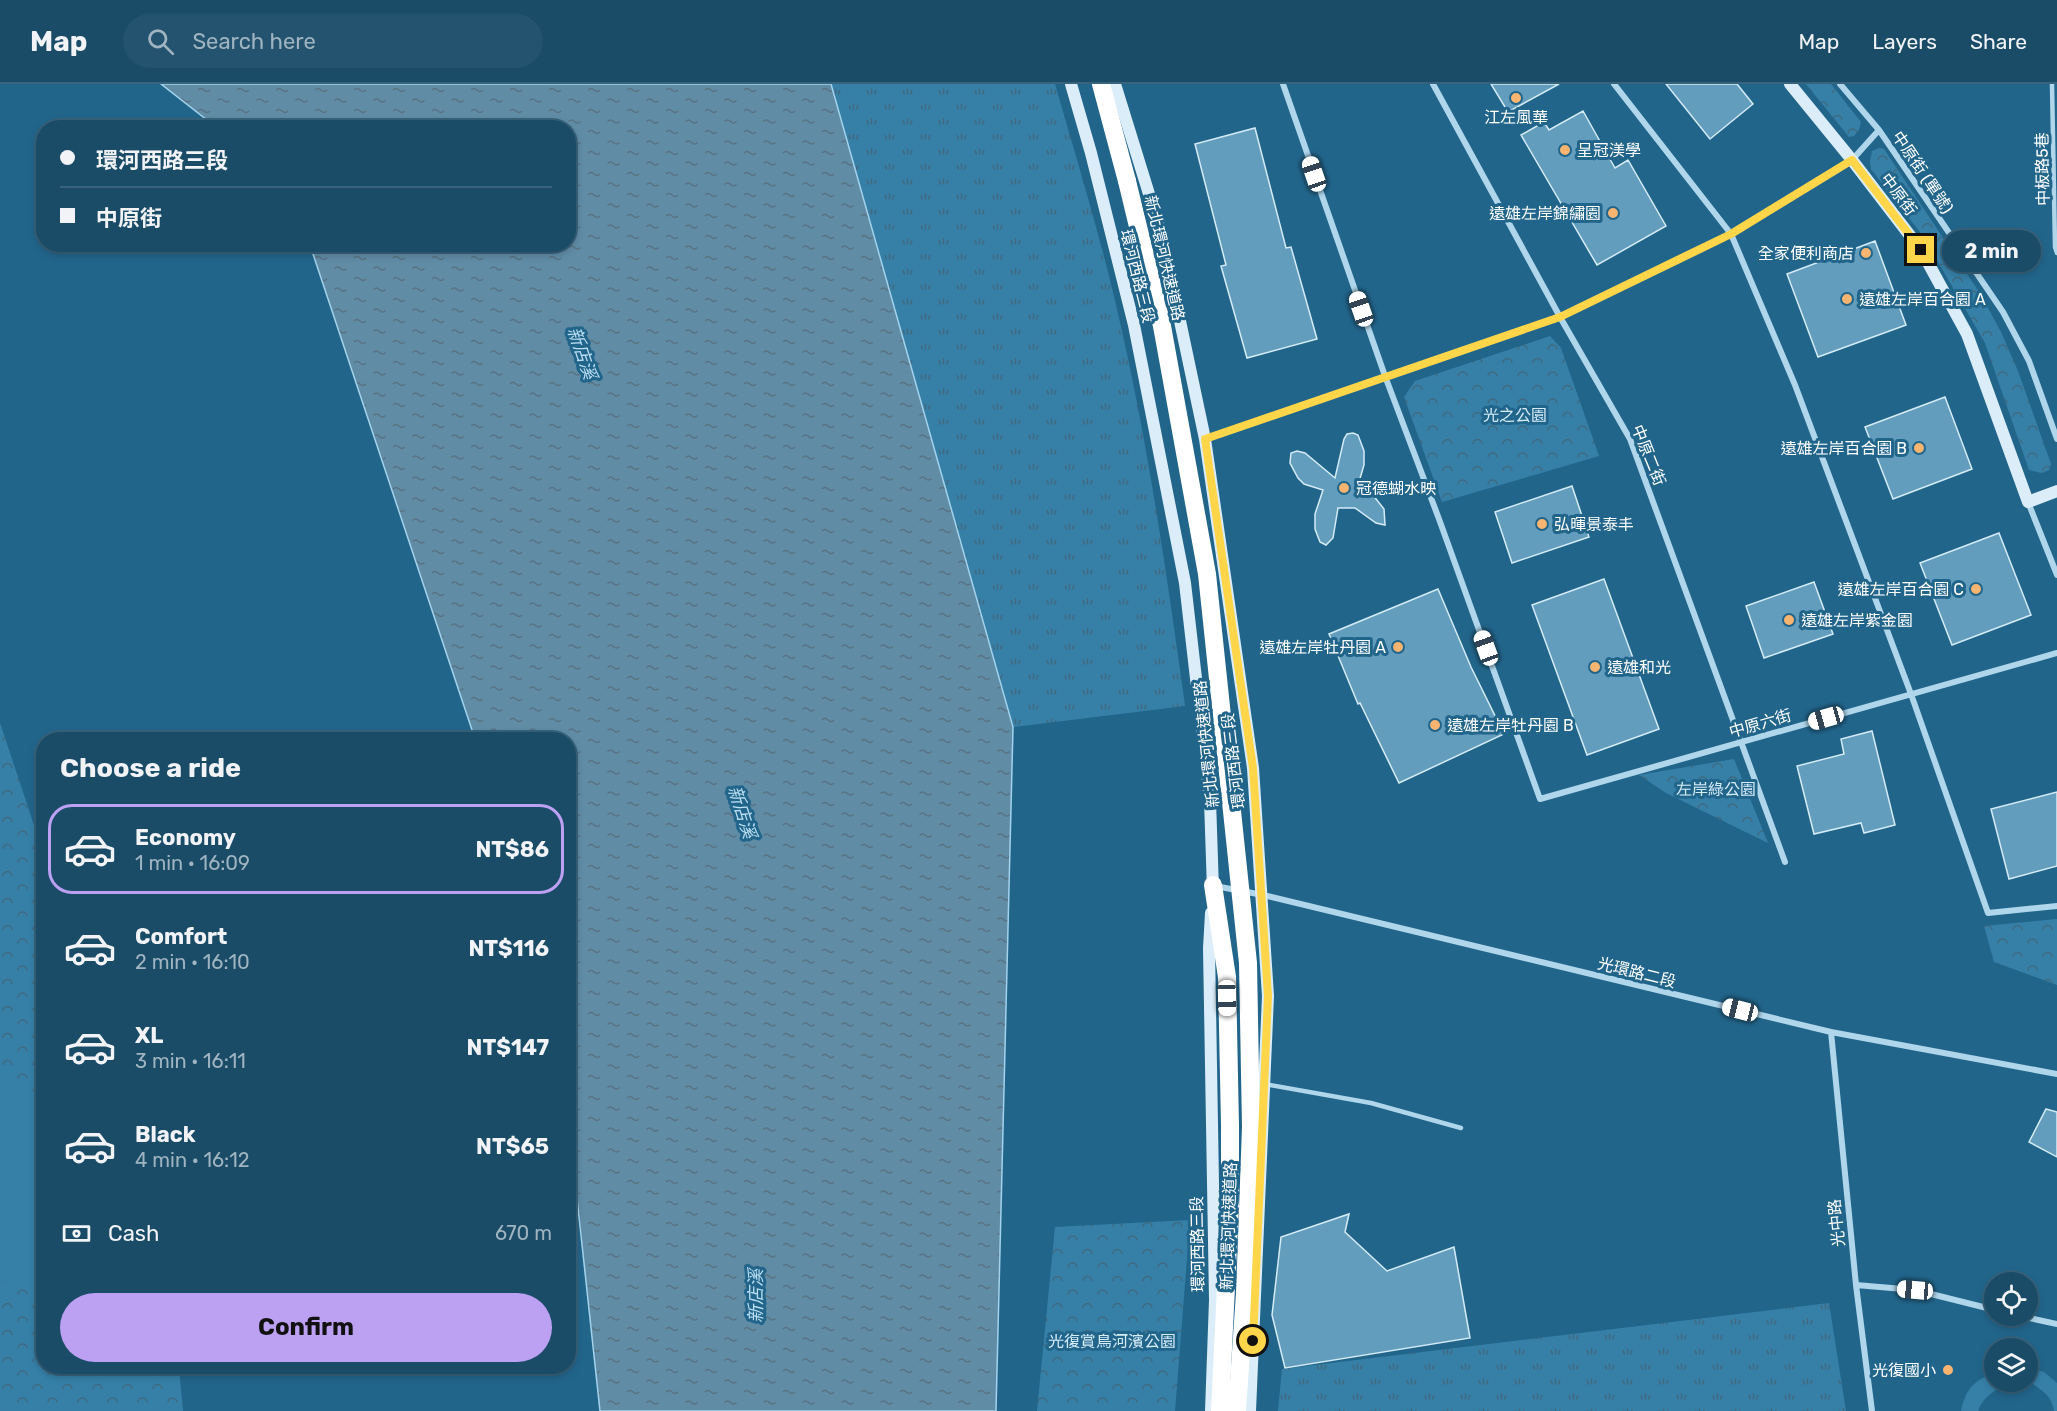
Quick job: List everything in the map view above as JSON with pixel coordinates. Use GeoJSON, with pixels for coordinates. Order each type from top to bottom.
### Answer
{"type":"FeatureCollection","features":[{"type":"Feature","properties":{"kind":"highway","name":"新北環河快速道路"},"geometry":{"type":"LineString","coordinates":[[1101,84],[1127,181],[1161,326],[1207,574],[1248,963],[1251,1126],[1245,1293],[1237,1411]]}},
{"type":"Feature","properties":{"kind":"highway","name":"新北環河快速道路"},"geometry":{"type":"LineString","coordinates":[[1213,885],[1227,976],[1230,1204],[1220,1411]]}},
{"type":"Feature","properties":{"kind":"main road","name":"環河西路三段"},"geometry":{"type":"LineString","coordinates":[[1071,84],[1091,153],[1134,325],[1185,583],[1210,800],[1213,885],[1209,948],[1215,1300],[1211,1411]]}},
{"type":"Feature","properties":{"kind":"main road","name":"環河西路三段"},"geometry":{"type":"LineString","coordinates":[[1115,84],[1162,236],[1205,439],[1253,768],[1268,996],[1250,1411]]}},
{"type":"Feature","properties":{"kind":"main road","name":"中原街"},"geometry":{"type":"LineString","coordinates":[[1791,84],[1921,250],[1967,334],[2028,502]]}},
{"type":"Feature","properties":{"kind":"main road"},"geometry":{"type":"LineString","coordinates":[[2028,502],[2057,491]]}},
{"type":"Feature","properties":{"kind":"street"},"geometry":{"type":"LineString","coordinates":[[1283,84],[1385,376]]}},
{"type":"Feature","properties":{"kind":"street","name":"中原二街"},"geometry":{"type":"LineString","coordinates":[[1433,84],[1560,317],[1630,439],[1785,862]]}},
{"type":"Feature","properties":{"kind":"street"},"geometry":{"type":"LineString","coordinates":[[1614,84],[1731,234],[1795,385],[1911,694],[1988,913],[2057,906]]}},
{"type":"Feature","properties":{"kind":"street","name":"中原街 (單號)"},"geometry":{"type":"LineString","coordinates":[[1840,84],[1879,130],[2003,312],[2030,361],[2057,439]]}},
{"type":"Feature","properties":{"kind":"street"},"geometry":{"type":"LineString","coordinates":[[1205,439],[1560,317],[1731,234],[1852,160],[1879,130]]}},
{"type":"Feature","properties":{"kind":"street","name":"中原六街"},"geometry":{"type":"LineString","coordinates":[[1385,376],[1540,799],[2057,653]]}},
{"type":"Feature","properties":{"kind":"street"},"geometry":{"type":"LineString","coordinates":[[2028,502],[2057,574]]}},
{"type":"Feature","properties":{"kind":"street","name":"光環路二段"},"geometry":{"type":"LineString","coordinates":[[1213,885],[1263,895],[1831,1032],[2057,1074]]}},
{"type":"Feature","properties":{"kind":"street","name":"光中路"},"geometry":{"type":"LineString","coordinates":[[1831,1032],[1856,1286],[1872,1411]]}},
{"type":"Feature","properties":{"kind":"street"},"geometry":{"type":"LineString","coordinates":[[1856,1286],[1915,1290],[1984,1307]]}},
{"type":"Feature","properties":{"kind":"street"},"geometry":{"type":"LineString","coordinates":[[2038,1320],[2057,1324]]}},
{"type":"Feature","properties":{"kind":"lane","name":"中板路5巷"},"geometry":{"type":"LineString","coordinates":[[2052,84],[2055,247],[2057,253]]}},
{"type":"Feature","properties":{"kind":"lane"},"geometry":{"type":"LineString","coordinates":[[1264,1084],[1371,1103],[1461,1128]]}},
{"type":"Feature","properties":{"kind":"green space"},"geometry":{"type":"Polygon","coordinates":[[[831,84],[1055,84],[1102,248],[1121,326],[1143,434],[1185,706],[1013,727],[831,84]]]}},
{"type":"Feature","properties":{"kind":"green space"},"geometry":{"type":"Polygon","coordinates":[[[1806,84],[1831,84],[1861,122],[1854,136],[1849,137],[1806,84]]]}},
{"type":"Feature","properties":{"kind":"green space"},"geometry":{"type":"Polygon","coordinates":[[[1879,148],[1884,149],[1981,295],[2001,332],[2018,371],[2051,464],[2049,470],[2042,473],[2029,470],[1985,343],[1923,236],[1871,169],[1872,151],[1879,148]]]}},
{"type":"Feature","properties":{"kind":"green space","name":"光之公園"},"geometry":{"type":"Polygon","coordinates":[[[1550,336],[1561,348],[1599,456],[1442,502],[1404,397],[1415,381],[1550,336]]]}},
{"type":"Feature","properties":{"kind":"green space"},"geometry":{"type":"Polygon","coordinates":[[[0,723],[36,831],[36,1374],[180,1374],[183,1411],[0,1411],[0,723]]]}},
{"type":"Feature","properties":{"kind":"green space","name":"左岸綠公園"},"geometry":{"type":"Polygon","coordinates":[[[1734,759],[1768,843],[1666,793],[1639,775],[1734,759]]]}},
{"type":"Feature","properties":{"kind":"green space"},"geometry":{"type":"Polygon","coordinates":[[[2057,919],[2057,985],[1994,962],[1984,926],[2057,919]]]}},
{"type":"Feature","properties":{"kind":"green space"},"geometry":{"type":"Polygon","coordinates":[[[0,1082],[36,1092],[36,1291],[0,1279],[0,1082]]]}},
{"type":"Feature","properties":{"kind":"green space","name":"光復賞鳥河濱公園"},"geometry":{"type":"Polygon","coordinates":[[[1190,1220],[1175,1411],[1037,1411],[1055,1227],[1190,1220]]]}},
{"type":"Feature","properties":{"kind":"green space"},"geometry":{"type":"Polygon","coordinates":[[[1829,1303],[1846,1411],[1278,1411],[1282,1369],[1829,1303]]]}},
{"type":"Feature","properties":{"kind":"green space"},"geometry":{"type":"Polygon","coordinates":[[[2038,1370],[2044,1372],[2057,1383],[2057,1411],[2054,1411],[2045,1393],[2038,1388],[2038,1370]]]}},
{"type":"Feature","properties":{"kind":"green space"},"geometry":{"type":"Polygon","coordinates":[[[1984,1378],[1984,1392],[1993,1392],[1978,1411],[1961,1411],[1968,1391],[1984,1378]]]}},
{"type":"Feature","properties":{"kind":"water","name":"新店溪"},"geometry":{"type":"Polygon","coordinates":[[[161,84],[831,84],[1013,727],[996,1411],[600,1411],[576,1189],[576,732],[473,732],[312,252],[576,252],[576,120],[207,120],[161,84]]]}},
{"type":"Feature","properties":{"kind":"building","name":"江左風華"},"geometry":{"type":"Polygon","coordinates":[[[1491,84],[1559,84],[1508,112],[1491,84]]]}},
{"type":"Feature","properties":{"kind":"building"},"geometry":{"type":"Polygon","coordinates":[[[1666,84],[1737,84],[1753,104],[1710,139],[1666,84]]]}},
{"type":"Feature","properties":{"kind":"building"},"geometry":{"type":"Polygon","coordinates":[[[1583,111],[1615,168],[1628,160],[1666,226],[1597,265],[1521,135],[1544,122],[1549,130],[1583,111]]]}},
{"type":"Feature","properties":{"kind":"building"},"geometry":{"type":"Polygon","coordinates":[[[1255,128],[1286,248],[1291,247],[1317,339],[1247,358],[1221,266],[1226,265],[1195,144],[1255,128]]]}},
{"type":"Feature","properties":{"kind":"building","name":"遠雄左岸百合園 A"},"geometry":{"type":"Polygon","coordinates":[[[1875,241],[1906,325],[1818,357],[1787,274],[1875,241]]]}},
{"type":"Feature","properties":{"kind":"building","name":"遠雄左岸百合園 B"},"geometry":{"type":"Polygon","coordinates":[[[1945,397],[1972,469],[1893,499],[1865,427],[1945,397]]]}},
{"type":"Feature","properties":{"kind":"building","name":"冠德蝴水映"},"geometry":{"type":"Polygon","coordinates":[[[1347,434],[1358,435],[1364,451],[1364,465],[1359,482],[1369,490],[1384,509],[1385,525],[1376,523],[1355,508],[1338,508],[1333,538],[1326,545],[1320,542],[1315,529],[1315,514],[1323,490],[1304,484],[1298,478],[1290,463],[1291,453],[1297,451],[1305,453],[1335,478],[1344,439],[1347,434]]]}},
{"type":"Feature","properties":{"kind":"building","name":"弘暉景泰丰"},"geometry":{"type":"Polygon","coordinates":[[[1572,486],[1589,537],[1512,563],[1495,512],[1572,486]]]}},
{"type":"Feature","properties":{"kind":"building","name":"遠雄左岸百合園 C"},"geometry":{"type":"Polygon","coordinates":[[[1999,533],[2031,615],[1952,645],[1920,563],[1999,533]]]}},
{"type":"Feature","properties":{"kind":"building","name":"遠雄和光"},"geometry":{"type":"Polygon","coordinates":[[[1604,579],[1659,729],[1587,755],[1532,605],[1604,579]]]}},
{"type":"Feature","properties":{"kind":"building","name":"遠雄左岸紫金園"},"geometry":{"type":"Polygon","coordinates":[[[1814,582],[1833,634],[1764,658],[1746,606],[1814,582]]]}},
{"type":"Feature","properties":{"kind":"building"},"geometry":{"type":"Polygon","coordinates":[[[1438,589],[1471,667],[1504,734],[1399,783],[1360,703],[1358,704],[1329,634],[1438,589]]]}},
{"type":"Feature","properties":{"kind":"building"},"geometry":{"type":"Polygon","coordinates":[[[1872,731],[1895,825],[1864,833],[1861,823],[1814,834],[1797,766],[1844,754],[1841,739],[1872,731]]]}},
{"type":"Feature","properties":{"kind":"building"},"geometry":{"type":"Polygon","coordinates":[[[2057,792],[2057,866],[2009,879],[1991,809],[2057,792]]]}},
{"type":"Feature","properties":{"kind":"building"},"geometry":{"type":"Polygon","coordinates":[[[2046,1109],[2057,1112],[2057,1157],[2029,1142],[2046,1109]]]}},
{"type":"Feature","properties":{"kind":"building"},"geometry":{"type":"Polygon","coordinates":[[[1349,1214],[1345,1232],[1387,1271],[1454,1247],[1470,1338],[1285,1368],[1272,1315],[1281,1237],[1349,1214]]]}},
{"type":"Feature","properties":{"kind":"place","name":"江左風華"},"geometry":{"type":"Point","coordinates":[1516,98]}},
{"type":"Feature","properties":{"kind":"place","name":"呈冠渼學"},"geometry":{"type":"Point","coordinates":[1565,150]}},
{"type":"Feature","properties":{"kind":"place","name":"遠雄左岸錦繡園"},"geometry":{"type":"Point","coordinates":[1613,213]}},
{"type":"Feature","properties":{"kind":"place","name":"全家便利商店"},"geometry":{"type":"Point","coordinates":[1866,253]}},
{"type":"Feature","properties":{"kind":"place","name":"遠雄左岸百合園 A"},"geometry":{"type":"Point","coordinates":[1847,299]}},
{"type":"Feature","properties":{"kind":"place","name":"遠雄左岸百合園 B"},"geometry":{"type":"Point","coordinates":[1919,448]}},
{"type":"Feature","properties":{"kind":"place","name":"冠德蝴水映"},"geometry":{"type":"Point","coordinates":[1344,488]}},
{"type":"Feature","properties":{"kind":"place","name":"弘暉景泰丰"},"geometry":{"type":"Point","coordinates":[1542,524]}},
{"type":"Feature","properties":{"kind":"place","name":"遠雄左岸百合園 C"},"geometry":{"type":"Point","coordinates":[1976,589]}},
{"type":"Feature","properties":{"kind":"place","name":"遠雄左岸紫金園"},"geometry":{"type":"Point","coordinates":[1789,620]}},
{"type":"Feature","properties":{"kind":"place","name":"遠雄左岸牡丹園 A"},"geometry":{"type":"Point","coordinates":[1398,647]}},
{"type":"Feature","properties":{"kind":"place","name":"遠雄和光"},"geometry":{"type":"Point","coordinates":[1595,667]}},
{"type":"Feature","properties":{"kind":"place","name":"遠雄左岸牡丹園 B"},"geometry":{"type":"Point","coordinates":[1435,725]}},
{"type":"Feature","properties":{"kind":"place","name":"光復國小"},"geometry":{"type":"Point","coordinates":[1948,1370]}},
{"type":"Feature","properties":{"kind":"route"},"geometry":{"type":"LineString","coordinates":[[1253,1341],[1268,996],[1263,895],[1253,768],[1205,439],[1560,317],[1731,234],[1852,160],[1921,250]]}}]}
